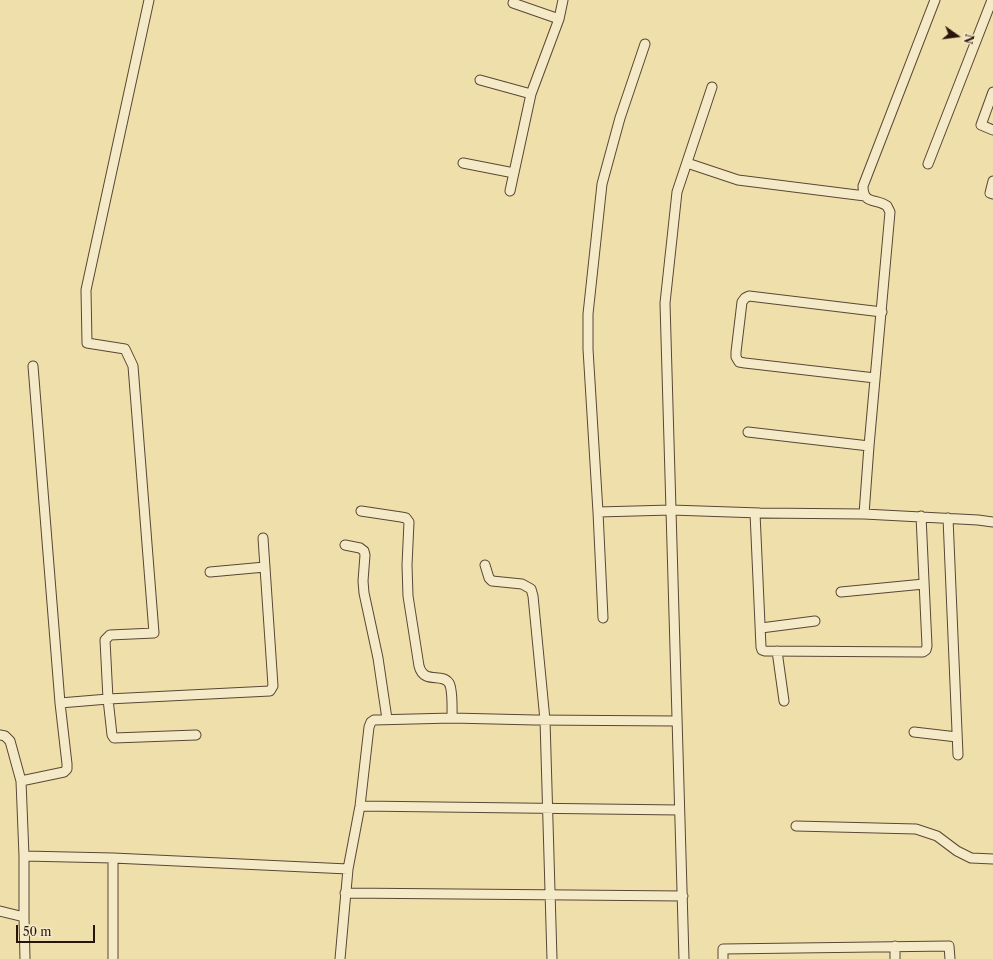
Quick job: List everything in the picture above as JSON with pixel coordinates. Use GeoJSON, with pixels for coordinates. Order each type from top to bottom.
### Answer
{"type":"FeatureCollection","features":[{"type":"Feature","properties":{"kind":"street"},"geometry":{"type":"LineString","coordinates":[[149,0],[86,290],[87,344],[125,349],[133,366],[154,633],[110,635],[105,640],[108,699],[112,736],[114,738],[196,735]]}},
{"type":"Feature","properties":{"kind":"street"},"geometry":{"type":"LineString","coordinates":[[510,191],[531,94],[559,18],[563,0]]}},
{"type":"Feature","properties":{"kind":"street"},"geometry":{"type":"LineString","coordinates":[[865,196],[863,194],[863,186],[935,0]]}},
{"type":"Feature","properties":{"kind":"street"},"geometry":{"type":"LineString","coordinates":[[928,164],[992,0]]}},
{"type":"Feature","properties":{"kind":"street"},"geometry":{"type":"LineString","coordinates":[[513,3],[559,18]]}},
{"type":"Feature","properties":{"kind":"street"},"geometry":{"type":"LineString","coordinates":[[603,618],[588,314],[602,184],[620,118],[645,44]]}},
{"type":"Feature","properties":{"kind":"street"},"geometry":{"type":"LineString","coordinates":[[480,80],[531,94]]}},
{"type":"Feature","properties":{"kind":"street"},"geometry":{"type":"LineString","coordinates":[[684,959],[665,303],[677,192],[712,87]]}},
{"type":"Feature","properties":{"kind":"street"},"geometry":{"type":"LineString","coordinates":[[993,92],[981,125],[993,130]]}},
{"type":"Feature","properties":{"kind":"street"},"geometry":{"type":"LineString","coordinates":[[463,163],[514,173]]}},
{"type":"Feature","properties":{"kind":"street"},"geometry":{"type":"LineString","coordinates":[[687,163],[738,180],[865,196],[886,206],[890,212],[864,514]]}},
{"type":"Feature","properties":{"kind":"street"},"geometry":{"type":"LineString","coordinates":[[993,182],[990,193],[993,194]]}},
{"type":"Feature","properties":{"kind":"street"},"geometry":{"type":"LineString","coordinates":[[875,378],[739,362],[736,357],[736,352],[742,302],[749,296],[882,312]]}},
{"type":"Feature","properties":{"kind":"street"},"geometry":{"type":"LineString","coordinates":[[21,781],[64,772],[67,768],[60,703],[33,366]]}},
{"type":"Feature","properties":{"kind":"street"},"geometry":{"type":"LineString","coordinates":[[748,432],[869,446]]}},
{"type":"Feature","properties":{"kind":"street"},"geometry":{"type":"LineString","coordinates":[[598,512],[671,510],[755,513],[864,514],[921,516],[993,522]]}},
{"type":"Feature","properties":{"kind":"street"},"geometry":{"type":"LineString","coordinates":[[362,511],[406,518],[409,522],[407,565],[408,596],[418,666],[420,673],[424,676],[449,682],[451,689],[452,718]]}},
{"type":"Feature","properties":{"kind":"street"},"geometry":{"type":"LineString","coordinates":[[755,513],[762,650],[777,651],[923,652],[926,650],[921,516]]}},
{"type":"Feature","properties":{"kind":"street"},"geometry":{"type":"LineString","coordinates":[[948,518],[958,755]]}},
{"type":"Feature","properties":{"kind":"street"},"geometry":{"type":"LineString","coordinates":[[60,703],[108,699],[270,691],[273,686],[263,538]]}},
{"type":"Feature","properties":{"kind":"street"},"geometry":{"type":"LineString","coordinates":[[345,545],[360,548],[364,551],[365,555],[363,581],[364,593],[378,658],[387,719]]}},
{"type":"Feature","properties":{"kind":"street"},"geometry":{"type":"LineString","coordinates":[[485,565],[489,578],[492,581],[522,584],[531,589],[533,596],[544,720],[552,959]]}},
{"type":"Feature","properties":{"kind":"street"},"geometry":{"type":"LineString","coordinates":[[210,572],[265,567]]}},
{"type":"Feature","properties":{"kind":"street"},"geometry":{"type":"LineString","coordinates":[[841,592],[924,584]]}},
{"type":"Feature","properties":{"kind":"street"},"geometry":{"type":"LineString","coordinates":[[760,628],[815,621]]}},
{"type":"Feature","properties":{"kind":"street"},"geometry":{"type":"LineString","coordinates":[[777,651],[784,701]]}},
{"type":"Feature","properties":{"kind":"street"},"geometry":{"type":"LineString","coordinates":[[340,959],[348,869],[360,806],[369,727],[371,722],[374,720],[387,719],[452,718],[676,720]]}},
{"type":"Feature","properties":{"kind":"street"},"geometry":{"type":"LineString","coordinates":[[914,732],[957,737]]}},
{"type":"Feature","properties":{"kind":"street"},"geometry":{"type":"LineString","coordinates":[[0,735],[5,736],[10,741],[21,781],[24,856],[25,959]]}},
{"type":"Feature","properties":{"kind":"street"},"geometry":{"type":"LineString","coordinates":[[360,806],[679,810]]}},
{"type":"Feature","properties":{"kind":"street"},"geometry":{"type":"LineString","coordinates":[[796,826],[916,829],[937,836],[957,851],[971,858],[993,859]]}},
{"type":"Feature","properties":{"kind":"street"},"geometry":{"type":"LineString","coordinates":[[24,856],[113,858],[348,869]]}},
{"type":"Feature","properties":{"kind":"street"},"geometry":{"type":"LineString","coordinates":[[113,858],[113,959]]}},
{"type":"Feature","properties":{"kind":"street"},"geometry":{"type":"LineString","coordinates":[[346,893],[682,896]]}},
{"type":"Feature","properties":{"kind":"street"},"geometry":{"type":"LineString","coordinates":[[0,911],[24,916]]}},
{"type":"Feature","properties":{"kind":"street"},"geometry":{"type":"LineString","coordinates":[[895,946],[895,959]]}},
{"type":"Feature","properties":{"kind":"street"},"geometry":{"type":"LineString","coordinates":[[723,959],[723,949],[895,946],[949,946],[950,959]]}}]}
